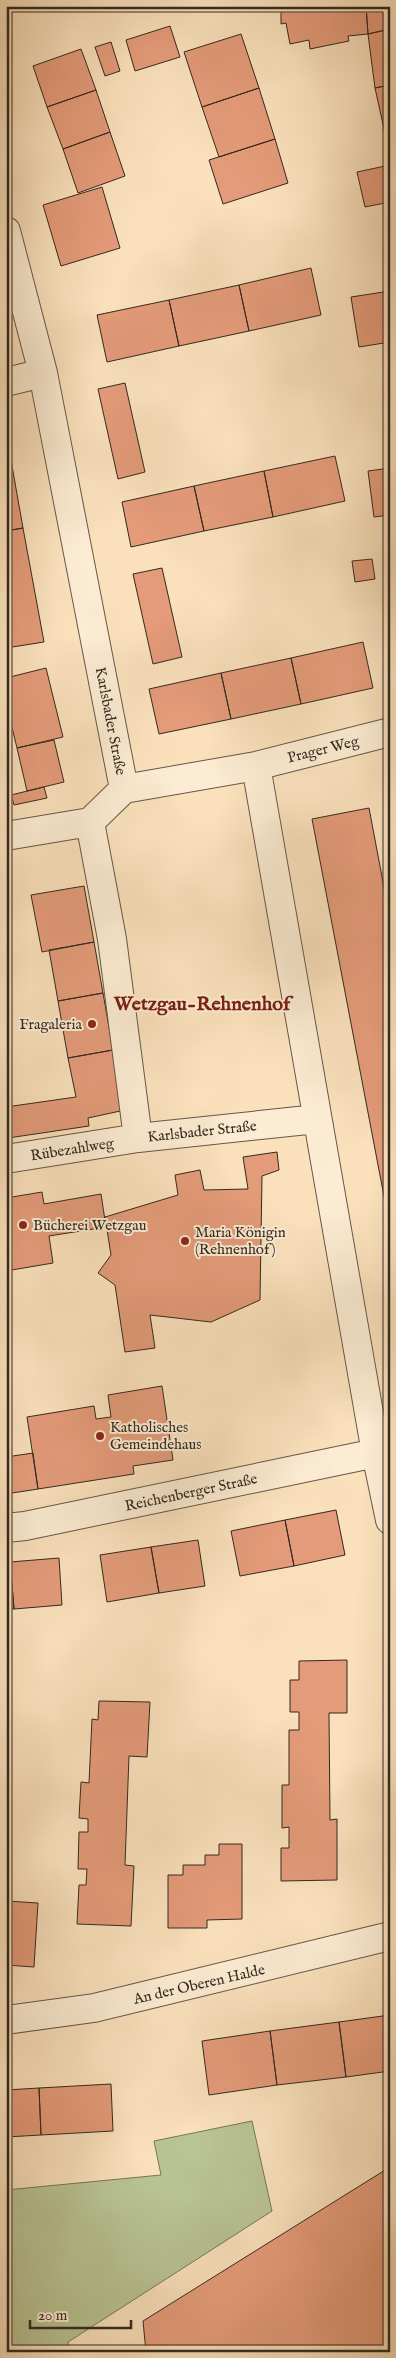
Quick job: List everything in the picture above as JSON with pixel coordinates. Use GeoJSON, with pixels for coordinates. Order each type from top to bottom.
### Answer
{"type":"FeatureCollection","features":[{"type":"Feature","properties":{"kind":"street","name":"Karlsbader Straße"},"geometry":{"type":"LineString","coordinates":[[6,232],[43,373],[124,789],[256,766]]}},
{"type":"Feature","properties":{"kind":"street"},"geometry":{"type":"LineString","coordinates":[[6,382],[43,373]]}},
{"type":"Feature","properties":{"kind":"street","name":"Prager Weg"},"geometry":{"type":"LineString","coordinates":[[256,766],[390,732]]}},
{"type":"Feature","properties":{"kind":"street"},"geometry":{"type":"LineString","coordinates":[[256,766],[376,1453],[390,1520]]}},
{"type":"Feature","properties":{"kind":"street"},"geometry":{"type":"LineString","coordinates":[[6,836],[90,822],[124,789]]}},
{"type":"Feature","properties":{"kind":"street","name":"Karlsbader Straße"},"geometry":{"type":"LineString","coordinates":[[90,822],[112,939],[138,1138],[317,1119]]}},
{"type":"Feature","properties":{"kind":"street","name":"Rübezahlweg"},"geometry":{"type":"LineString","coordinates":[[6,1159],[138,1138]]}},
{"type":"Feature","properties":{"kind":"street","name":"Reichenberger Straße"},"geometry":{"type":"LineString","coordinates":[[6,1528],[25,1526],[376,1453]]}},
{"type":"Feature","properties":{"kind":"street","name":"An der Oberen Halde"},"geometry":{"type":"LineString","coordinates":[[6,2020],[94,2008],[390,1936]]}},
{"type":"Feature","properties":{"kind":"green space"},"geometry":{"type":"Polygon","coordinates":[[[252,2121],[272,2211],[68,2342],[69,2352],[6,2352],[6,2190],[161,2175],[154,2141],[252,2121]]]}},
{"type":"Feature","properties":{"kind":"building"},"geometry":{"type":"Polygon","coordinates":[[[366,6],[368,34],[348,36],[349,41],[310,49],[309,40],[290,44],[286,23],[281,24],[281,12],[329,7],[366,6]]]}},
{"type":"Feature","properties":{"kind":"building"},"geometry":{"type":"Polygon","coordinates":[[[366,6],[390,6],[390,29],[368,34],[366,6]]]}},
{"type":"Feature","properties":{"kind":"building"},"geometry":{"type":"Polygon","coordinates":[[[170,26],[180,57],[135,71],[126,40],[170,26]]]}},
{"type":"Feature","properties":{"kind":"building"},"geometry":{"type":"Polygon","coordinates":[[[390,29],[390,85],[375,88],[368,34],[390,29]]]}},
{"type":"Feature","properties":{"kind":"building"},"geometry":{"type":"Polygon","coordinates":[[[241,34],[259,88],[202,107],[184,52],[241,34]]]}},
{"type":"Feature","properties":{"kind":"building"},"geometry":{"type":"Polygon","coordinates":[[[111,42],[120,71],[105,76],[95,47],[111,42]]]}},
{"type":"Feature","properties":{"kind":"building"},"geometry":{"type":"Polygon","coordinates":[[[81,49],[96,90],[47,107],[33,66],[81,49]]]}},
{"type":"Feature","properties":{"kind":"building"},"geometry":{"type":"Polygon","coordinates":[[[390,85],[390,147],[388,147],[375,88],[390,85]]]}},
{"type":"Feature","properties":{"kind":"building"},"geometry":{"type":"Polygon","coordinates":[[[259,88],[275,139],[219,157],[202,107],[259,88]]]}},
{"type":"Feature","properties":{"kind":"building"},"geometry":{"type":"Polygon","coordinates":[[[96,90],[110,132],[63,149],[47,107],[96,90]]]}},
{"type":"Feature","properties":{"kind":"building"},"geometry":{"type":"Polygon","coordinates":[[[110,132],[125,176],[78,193],[63,149],[110,132]]]}},
{"type":"Feature","properties":{"kind":"building"},"geometry":{"type":"Polygon","coordinates":[[[275,139],[288,183],[223,204],[209,160],[275,139]]]}},
{"type":"Feature","properties":{"kind":"building"},"geometry":{"type":"Polygon","coordinates":[[[390,165],[390,202],[365,207],[357,172],[390,165]]]}},
{"type":"Feature","properties":{"kind":"building"},"geometry":{"type":"Polygon","coordinates":[[[102,187],[120,248],[61,266],[43,205],[102,187]]]}},
{"type":"Feature","properties":{"kind":"building"},"geometry":{"type":"Polygon","coordinates":[[[311,268],[321,315],[249,331],[239,285],[311,268]]]}},
{"type":"Feature","properties":{"kind":"building"},"geometry":{"type":"Polygon","coordinates":[[[239,285],[249,331],[179,346],[169,300],[239,285]]]}},
{"type":"Feature","properties":{"kind":"building"},"geometry":{"type":"Polygon","coordinates":[[[390,291],[390,342],[359,347],[351,297],[390,291]]]}},
{"type":"Feature","properties":{"kind":"building"},"geometry":{"type":"Polygon","coordinates":[[[169,300],[179,346],[107,362],[97,315],[169,300]]]}},
{"type":"Feature","properties":{"kind":"building"},"geometry":{"type":"Polygon","coordinates":[[[125,383],[145,472],[118,479],[98,389],[125,383]]]}},
{"type":"Feature","properties":{"kind":"building"},"geometry":{"type":"Polygon","coordinates":[[[6,432],[23,528],[6,531],[6,432]]]}},
{"type":"Feature","properties":{"kind":"building"},"geometry":{"type":"Polygon","coordinates":[[[335,456],[345,501],[273,517],[264,471],[335,456]]]}},
{"type":"Feature","properties":{"kind":"building"},"geometry":{"type":"Polygon","coordinates":[[[390,468],[390,515],[374,517],[368,471],[390,468]]]}},
{"type":"Feature","properties":{"kind":"building"},"geometry":{"type":"Polygon","coordinates":[[[264,471],[273,517],[204,531],[194,486],[264,471]]]}},
{"type":"Feature","properties":{"kind":"building"},"geometry":{"type":"Polygon","coordinates":[[[194,486],[204,531],[131,547],[122,502],[194,486]]]}},
{"type":"Feature","properties":{"kind":"building"},"geometry":{"type":"Polygon","coordinates":[[[23,528],[44,642],[6,648],[6,531],[23,528]]]}},
{"type":"Feature","properties":{"kind":"building"},"geometry":{"type":"Polygon","coordinates":[[[372,559],[375,579],[355,582],[352,561],[372,559]]]}},
{"type":"Feature","properties":{"kind":"building"},"geometry":{"type":"Polygon","coordinates":[[[162,568],[182,657],[153,664],[133,574],[162,568]]]}},
{"type":"Feature","properties":{"kind":"building"},"geometry":{"type":"Polygon","coordinates":[[[363,642],[373,688],[301,704],[291,658],[363,642]]]}},
{"type":"Feature","properties":{"kind":"building"},"geometry":{"type":"Polygon","coordinates":[[[291,658],[301,704],[231,719],[221,673],[291,658]]]}},
{"type":"Feature","properties":{"kind":"building"},"geometry":{"type":"Polygon","coordinates":[[[46,668],[63,737],[17,748],[6,703],[6,678],[46,668]]]}},
{"type":"Feature","properties":{"kind":"building"},"geometry":{"type":"Polygon","coordinates":[[[221,673],[231,719],[159,734],[149,689],[221,673]]]}},
{"type":"Feature","properties":{"kind":"building"},"geometry":{"type":"Polygon","coordinates":[[[54,740],[64,782],[27,791],[17,748],[54,740]]]}},
{"type":"Feature","properties":{"kind":"building"},"geometry":{"type":"Polygon","coordinates":[[[44,787],[47,798],[14,805],[11,795],[44,787]]]}},
{"type":"Feature","properties":{"kind":"building"},"geometry":{"type":"Polygon","coordinates":[[[369,808],[390,919],[390,1212],[387,1212],[312,819],[369,808]]]}},
{"type":"Feature","properties":{"kind":"building"},"geometry":{"type":"Polygon","coordinates":[[[84,886],[94,942],[42,952],[31,895],[84,886]]]}},
{"type":"Feature","properties":{"kind":"building"},"geometry":{"type":"Polygon","coordinates":[[[94,942],[103,993],[58,1001],[49,950],[94,942]]]}},
{"type":"Feature","properties":{"kind":"building"},"geometry":{"type":"Polygon","coordinates":[[[103,993],[113,1050],[68,1058],[58,1001],[103,993]]]}},
{"type":"Feature","properties":{"kind":"building"},"geometry":{"type":"Polygon","coordinates":[[[113,1050],[125,1110],[88,1118],[89,1126],[8,1138],[6,1107],[76,1097],[68,1058],[113,1050]]]}},
{"type":"Feature","properties":{"kind":"building","name":"Maria Königin (Rehnenhof)"},"geometry":{"type":"Polygon","coordinates":[[[277,1152],[279,1170],[262,1176],[260,1300],[211,1322],[150,1315],[155,1348],[125,1352],[115,1285],[98,1273],[111,1255],[105,1217],[178,1195],[175,1175],[200,1170],[204,1190],[248,1189],[243,1157],[277,1152]]]}},
{"type":"Feature","properties":{"kind":"building"},"geometry":{"type":"Polygon","coordinates":[[[42,1192],[44,1204],[101,1194],[106,1227],[49,1236],[53,1263],[6,1271],[6,1198],[42,1192]]]}},
{"type":"Feature","properties":{"kind":"building","name":"Katholisches Gemeindehaus"},"geometry":{"type":"Polygon","coordinates":[[[162,1386],[173,1460],[133,1466],[134,1474],[38,1489],[27,1417],[94,1406],[96,1419],[111,1417],[108,1395],[162,1386]]]}},
{"type":"Feature","properties":{"kind":"building"},"geometry":{"type":"Polygon","coordinates":[[[33,1453],[38,1489],[6,1494],[6,1457],[33,1453]]]}},
{"type":"Feature","properties":{"kind":"building"},"geometry":{"type":"Polygon","coordinates":[[[336,1510],[345,1555],[294,1566],[285,1520],[336,1510]]]}},
{"type":"Feature","properties":{"kind":"building"},"geometry":{"type":"Polygon","coordinates":[[[285,1520],[294,1566],[240,1576],[231,1531],[285,1520]]]}},
{"type":"Feature","properties":{"kind":"building"},"geometry":{"type":"Polygon","coordinates":[[[198,1540],[205,1586],[159,1593],[151,1547],[198,1540]]]}},
{"type":"Feature","properties":{"kind":"building"},"geometry":{"type":"Polygon","coordinates":[[[151,1547],[159,1593],[107,1602],[100,1555],[151,1547]]]}},
{"type":"Feature","properties":{"kind":"building"},"geometry":{"type":"Polygon","coordinates":[[[59,1558],[62,1605],[14,1609],[10,1562],[59,1558]]]}},
{"type":"Feature","properties":{"kind":"building"},"geometry":{"type":"Polygon","coordinates":[[[6,1562],[10,1562],[14,1609],[6,1609],[6,1562]]]}},
{"type":"Feature","properties":{"kind":"building"},"geometry":{"type":"Polygon","coordinates":[[[347,1660],[347,1713],[329,1713],[330,1820],[337,1819],[337,1880],[281,1881],[281,1848],[289,1848],[289,1827],[282,1828],[282,1785],[289,1785],[289,1730],[299,1730],[299,1712],[290,1712],[290,1680],[299,1680],[299,1661],[347,1660]]]}},
{"type":"Feature","properties":{"kind":"building"},"geometry":{"type":"Polygon","coordinates":[[[99,1701],[150,1702],[147,1757],[129,1756],[125,1865],[134,1866],[131,1926],[77,1924],[79,1885],[86,1885],[87,1869],[78,1869],[79,1832],[88,1832],[88,1819],[79,1818],[81,1782],[89,1783],[92,1719],[98,1720],[99,1701]]]}},
{"type":"Feature","properties":{"kind":"building"},"geometry":{"type":"Polygon","coordinates":[[[219,1844],[242,1844],[242,1919],[207,1920],[207,1928],[168,1928],[168,1875],[183,1875],[183,1865],[205,1865],[205,1855],[219,1855],[219,1844]]]}},
{"type":"Feature","properties":{"kind":"building"},"geometry":{"type":"Polygon","coordinates":[[[6,1901],[38,1903],[34,1967],[6,1965],[6,1901]]]}},
{"type":"Feature","properties":{"kind":"building"},"geometry":{"type":"Polygon","coordinates":[[[390,2015],[390,2071],[346,2077],[339,2022],[390,2015]]]}},
{"type":"Feature","properties":{"kind":"building"},"geometry":{"type":"Polygon","coordinates":[[[339,2022],[346,2077],[277,2085],[270,2031],[339,2022]]]}},
{"type":"Feature","properties":{"kind":"building"},"geometry":{"type":"Polygon","coordinates":[[[270,2031],[277,2085],[209,2095],[202,2041],[270,2031]]]}},
{"type":"Feature","properties":{"kind":"building"},"geometry":{"type":"Polygon","coordinates":[[[111,2084],[113,2131],[41,2135],[39,2088],[111,2084]]]}},
{"type":"Feature","properties":{"kind":"building"},"geometry":{"type":"Polygon","coordinates":[[[39,2088],[41,2135],[6,2137],[6,2090],[39,2088]]]}},
{"type":"Feature","properties":{"kind":"building"},"geometry":{"type":"Polygon","coordinates":[[[390,2167],[390,2352],[146,2352],[143,2321],[390,2167]]]}},
{"type":"Feature","properties":{"kind":"place","name":"Fragaleria"},"geometry":{"type":"Point","coordinates":[92,1024]}},
{"type":"Feature","properties":{"kind":"place","name":"Bücherei Wetzgau"},"geometry":{"type":"Point","coordinates":[23,1225]}},
{"type":"Feature","properties":{"kind":"place","name":"Maria Königin (Rehnenhof)"},"geometry":{"type":"Point","coordinates":[185,1241]}},
{"type":"Feature","properties":{"kind":"place","name":"Katholisches Gemeindehaus"},"geometry":{"type":"Point","coordinates":[100,1436]}},
{"type":"Feature","properties":{"kind":"district","name":"Wetzgau-Rehnenhof"},"geometry":{"type":"Point","coordinates":[202,1003]}}]}
